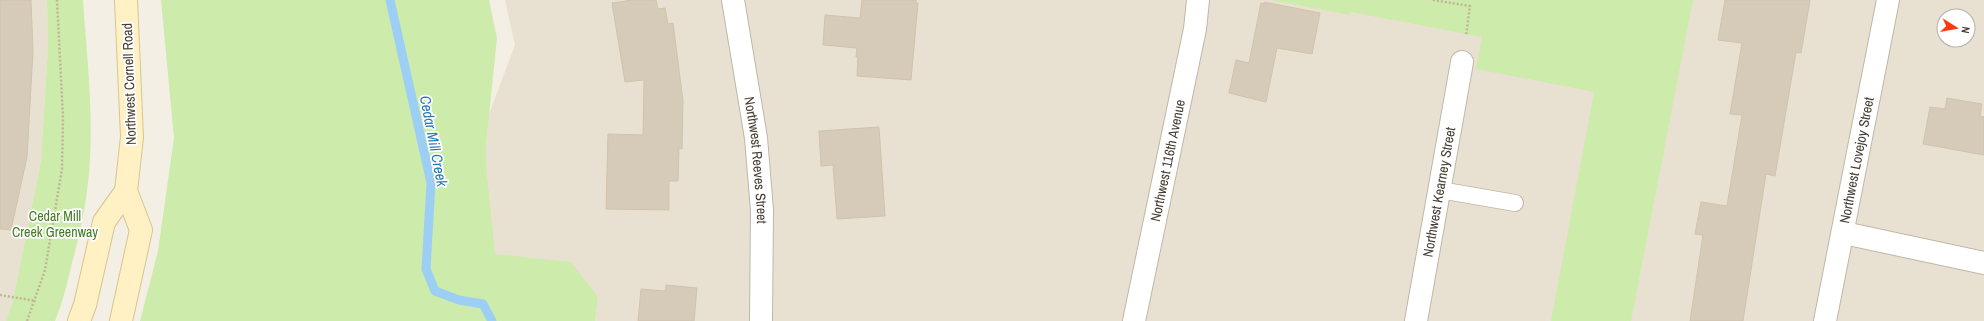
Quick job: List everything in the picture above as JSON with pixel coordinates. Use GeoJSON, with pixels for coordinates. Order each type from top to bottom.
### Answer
{"type":"FeatureCollection","features":[{"type":"Feature","properties":{"kind":"main road","name":"Northwest Cornell Road"},"geometry":{"type":"LineString","coordinates":[[122,321],[141,230],[126,192],[132,137],[126,0]]}},
{"type":"Feature","properties":{"kind":"main road"},"geometry":{"type":"LineString","coordinates":[[79,321],[85,305],[104,222],[126,192]]}},
{"type":"Feature","properties":{"kind":"street","name":"Northwest Reeves Street"},"geometry":{"type":"LineString","coordinates":[[734,0],[756,138],[762,203],[761,321]]}},
{"type":"Feature","properties":{"kind":"street","name":"Northwest 116th Avenue"},"geometry":{"type":"LineString","coordinates":[[1134,321],[1195,29],[1198,0]]}},
{"type":"Feature","properties":{"kind":"street","name":"Northwest Lovejoy Street"},"geometry":{"type":"LineString","coordinates":[[1826,321],[1888,0]]}},
{"type":"Feature","properties":{"kind":"street","name":"Northwest Kearney Street"},"geometry":{"type":"LineString","coordinates":[[1416,321],[1462,62]]}},
{"type":"Feature","properties":{"kind":"street"},"geometry":{"type":"LineString","coordinates":[[1844,233],[1984,263]]}},
{"type":"Feature","properties":{"kind":"lane"},"geometry":{"type":"LineString","coordinates":[[1440,190],[1514,204]]}},
{"type":"Feature","properties":{"kind":"path"},"geometry":{"type":"LineString","coordinates":[[27,321],[36,301],[45,270],[62,169],[63,118],[56,0]]}},
{"type":"Feature","properties":{"kind":"path"},"geometry":{"type":"LineString","coordinates":[[1433,0],[1470,6],[1462,62]]}},
{"type":"Feature","properties":{"kind":"path"},"geometry":{"type":"LineString","coordinates":[[0,295],[36,301]]}},
{"type":"Feature","properties":{"kind":"shaded area"},"geometry":{"type":"Polygon","coordinates":[[[0,0],[47,0],[48,47],[41,161],[13,300],[6,321],[0,321],[0,0]]]}},
{"type":"Feature","properties":{"kind":"shaded area"},"geometry":{"type":"Polygon","coordinates":[[[505,0],[1984,0],[1984,321],[595,321],[598,297],[529,259],[494,254],[485,245],[486,145],[489,114],[515,45],[505,0]]]}},
{"type":"Feature","properties":{"kind":"green space","name":"Cedar Mill Creek Greenway"},"geometry":{"type":"Polygon","coordinates":[[[47,0],[83,0],[91,114],[90,160],[87,193],[65,292],[55,321],[6,321],[13,300],[41,161],[48,47],[47,0]]]}},
{"type":"Feature","properties":{"kind":"green space"},"geometry":{"type":"Polygon","coordinates":[[[161,0],[489,0],[497,38],[486,145],[486,165],[495,254],[571,262],[598,297],[595,321],[140,321],[158,251],[174,138],[161,0]]]}},
{"type":"Feature","properties":{"kind":"green space"},"geometry":{"type":"Polygon","coordinates":[[[1271,0],[1693,0],[1631,321],[1551,321],[1594,92],[1476,69],[1482,37],[1351,12],[1350,15],[1271,0]]]}},
{"type":"Feature","properties":{"kind":"building"},"geometry":{"type":"Polygon","coordinates":[[[0,0],[31,0],[33,51],[27,157],[11,230],[0,229],[0,0]]]}},
{"type":"Feature","properties":{"kind":"building"},"geometry":{"type":"Polygon","coordinates":[[[632,0],[656,0],[658,9],[665,8],[668,24],[673,23],[683,101],[682,149],[679,148],[678,181],[669,181],[669,210],[606,209],[608,134],[643,135],[644,80],[625,82],[612,3],[632,0]]]}},
{"type":"Feature","properties":{"kind":"building"},"geometry":{"type":"Polygon","coordinates":[[[862,0],[916,0],[916,3],[918,3],[911,80],[857,76],[857,48],[823,45],[825,15],[860,18],[862,0]]]}},
{"type":"Feature","properties":{"kind":"building"},"geometry":{"type":"Polygon","coordinates":[[[1725,0],[1810,0],[1801,53],[1796,52],[1775,176],[1766,174],[1743,321],[1690,321],[1703,235],[1695,234],[1701,202],[1727,206],[1742,115],[1730,114],[1742,43],[1718,40],[1725,0]]]}},
{"type":"Feature","properties":{"kind":"building"},"geometry":{"type":"Polygon","coordinates":[[[1264,2],[1320,13],[1312,54],[1277,48],[1266,102],[1229,93],[1236,60],[1249,63],[1261,3],[1264,4],[1264,2]]]}},
{"type":"Feature","properties":{"kind":"building"},"geometry":{"type":"Polygon","coordinates":[[[1947,98],[1982,104],[1980,116],[1984,117],[1984,155],[1923,144],[1930,107],[1945,109],[1947,98]]]}},
{"type":"Feature","properties":{"kind":"building"},"geometry":{"type":"Polygon","coordinates":[[[879,127],[885,216],[837,219],[833,165],[821,166],[819,131],[879,127]]]}},
{"type":"Feature","properties":{"kind":"building"},"geometry":{"type":"Polygon","coordinates":[[[666,285],[697,288],[694,321],[638,321],[641,289],[665,291],[666,285]]]}},
{"type":"Feature","properties":{"kind":"waterway","name":"Cedar Mill Creek"},"geometry":{"type":"LineString","coordinates":[[390,0],[431,183],[426,269],[435,291],[459,300],[483,304],[492,321]]}}]}
